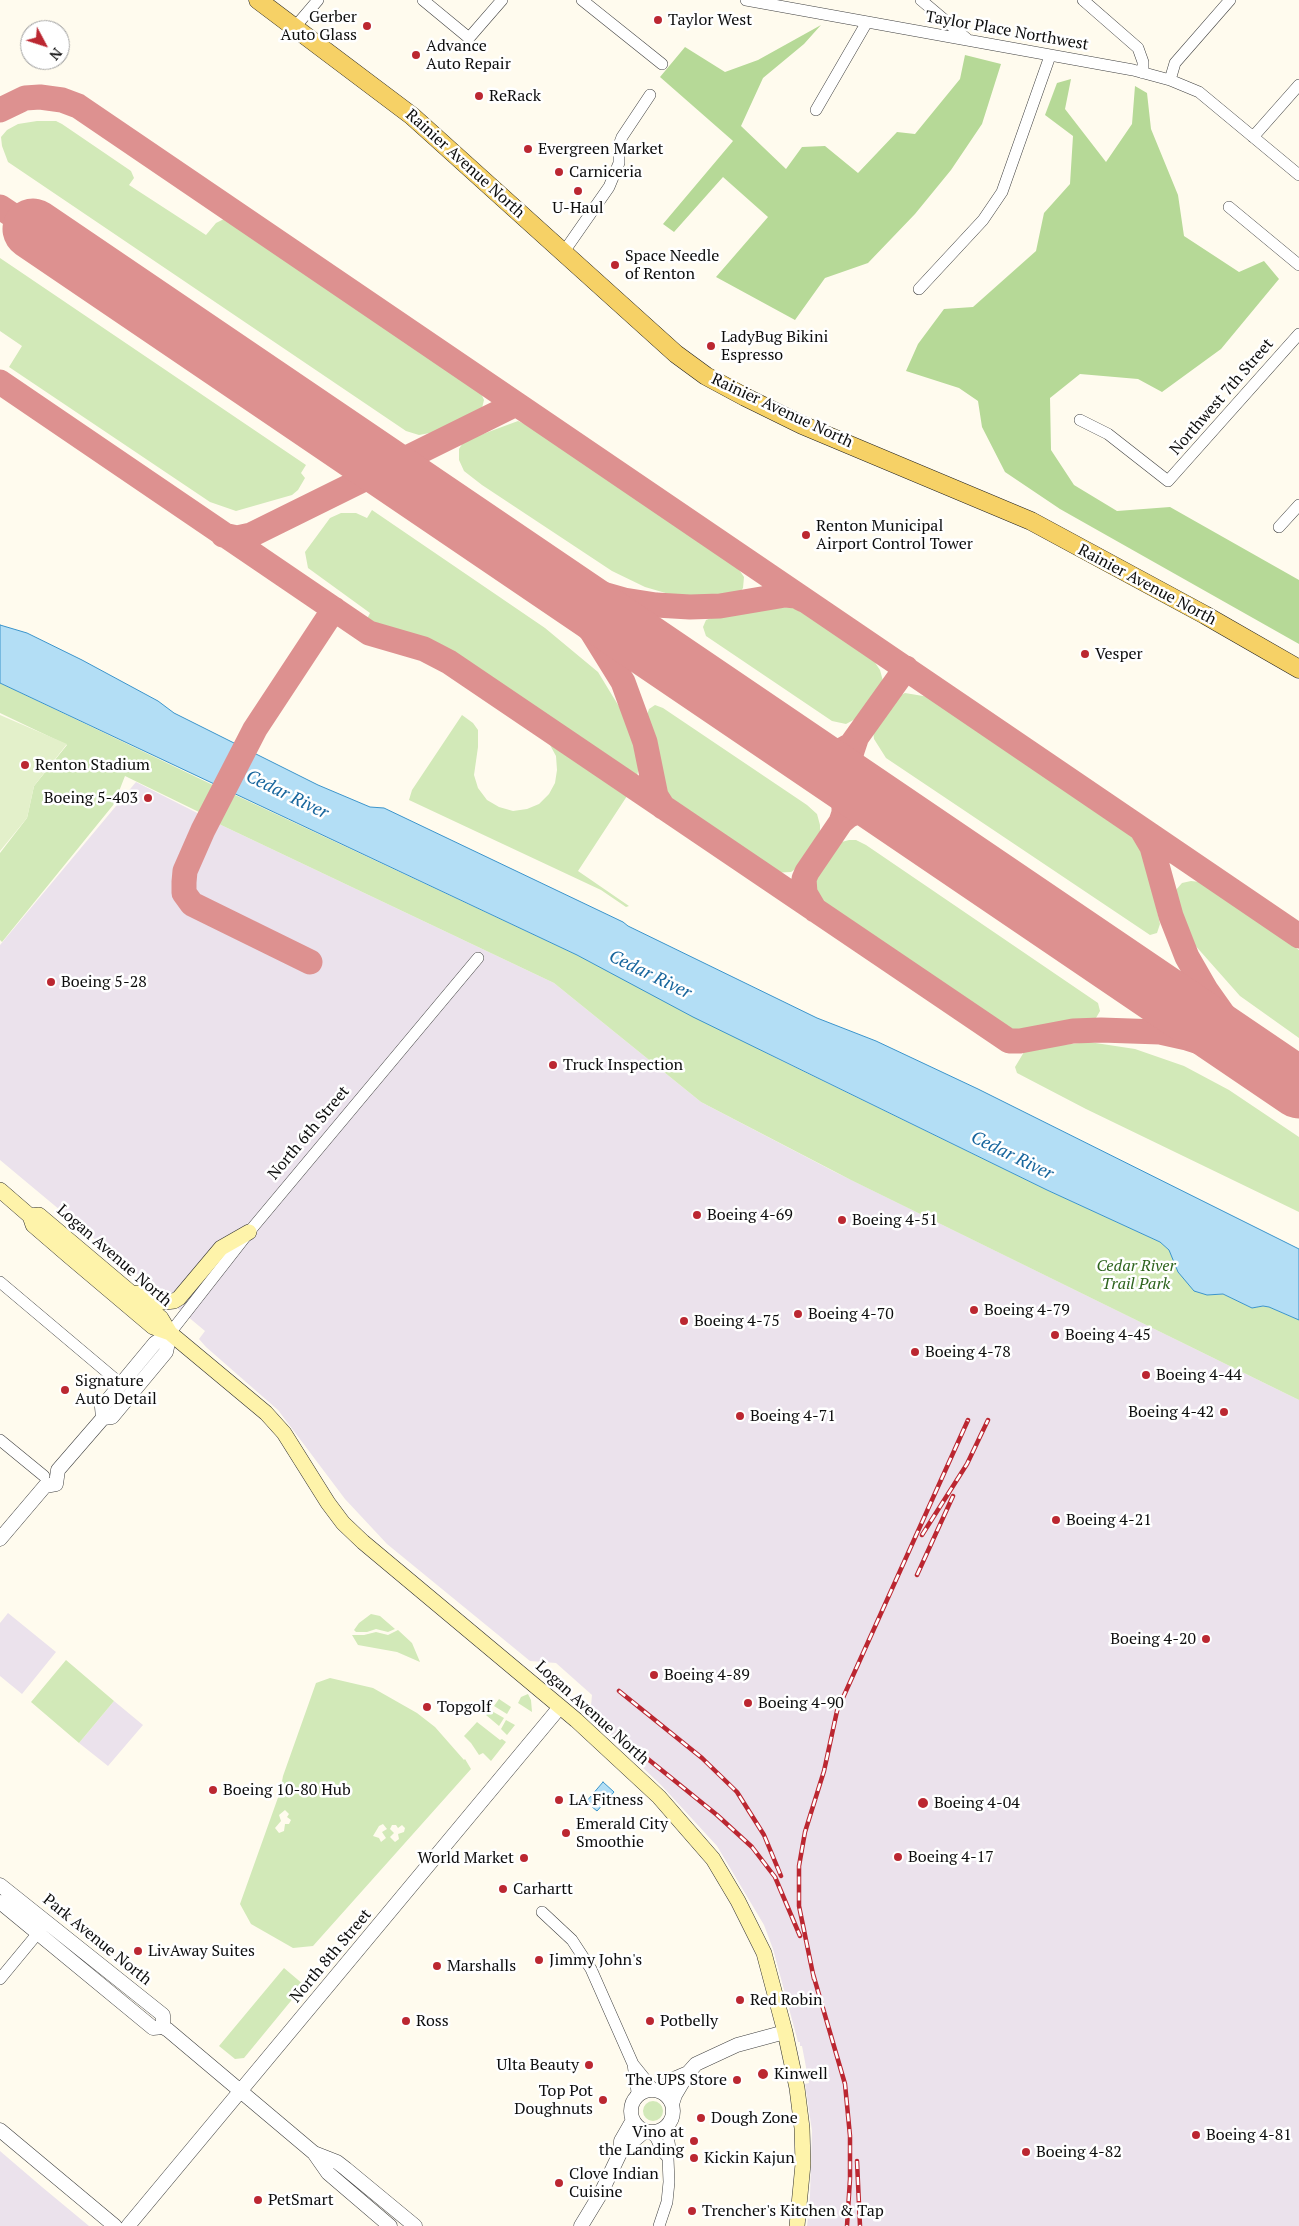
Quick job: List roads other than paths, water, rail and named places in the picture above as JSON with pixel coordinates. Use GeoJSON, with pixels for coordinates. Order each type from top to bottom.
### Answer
{"type":"FeatureCollection","features":[{"type":"Feature","properties":{"kind":"main road","name":"Rainier Avenue North"},"geometry":{"type":"LineString","coordinates":[[262,1],[412,116],[676,354],[692,366],[725,387],[802,425],[939,480],[1031,521],[1205,615],[1299,669]]}},
{"type":"Feature","properties":{"kind":"main road","name":"Logan Avenue North"},"geometry":{"type":"LineString","coordinates":[[0,1190],[30,1216],[33,1225],[153,1327],[170,1333]]}},
{"type":"Feature","properties":{"kind":"main road","name":"Logan Avenue North"},"geometry":{"type":"LineString","coordinates":[[30,1216],[39,1215],[161,1318],[170,1333],[266,1413],[284,1433],[328,1503],[348,1528],[560,1707],[659,1797],[713,1859],[738,1901],[764,1953],[785,2032],[797,2088],[802,2128],[803,2164],[798,2226]]}},
{"type":"Feature","properties":{"kind":"main road"},"geometry":{"type":"LineString","coordinates":[[128,1291],[165,1302],[174,1301],[180,1298],[221,1248],[248,1232]]}},
{"type":"Feature","properties":{"kind":"street"},"geometry":{"type":"LineString","coordinates":[[295,27],[318,0]]}},
{"type":"Feature","properties":{"kind":"street"},"geometry":{"type":"LineString","coordinates":[[423,0],[469,38],[502,0]]}},
{"type":"Feature","properties":{"kind":"street"},"geometry":{"type":"LineString","coordinates":[[582,0],[662,64]]}},
{"type":"Feature","properties":{"kind":"street","name":"Taylor Place Northwest"},"geometry":{"type":"LineString","coordinates":[[752,0],[1143,73],[1170,80],[1200,92],[1299,175]]}},
{"type":"Feature","properties":{"kind":"street"},"geometry":{"type":"LineString","coordinates":[[921,0],[968,40]]}},
{"type":"Feature","properties":{"kind":"street"},"geometry":{"type":"LineString","coordinates":[[1084,0],[1138,48],[1143,62],[1143,73]]}},
{"type":"Feature","properties":{"kind":"street"},"geometry":{"type":"LineString","coordinates":[[1170,80],[1175,62],[1230,0]]}},
{"type":"Feature","properties":{"kind":"street"},"geometry":{"type":"LineString","coordinates":[[816,110],[867,22]]}},
{"type":"Feature","properties":{"kind":"street"},"geometry":{"type":"LineString","coordinates":[[919,289],[983,220],[1002,192],[1050,56]]}},
{"type":"Feature","properties":{"kind":"street"},"geometry":{"type":"LineString","coordinates":[[1253,137],[1299,85]]}},
{"type":"Feature","properties":{"kind":"street"},"geometry":{"type":"LineString","coordinates":[[564,252],[608,186],[619,163],[619,145],[622,137],[650,95]]}},
{"type":"Feature","properties":{"kind":"street"},"geometry":{"type":"LineString","coordinates":[[1229,207],[1299,265]]}},
{"type":"Feature","properties":{"kind":"street","name":"Northwest 7th Street"},"geometry":{"type":"LineString","coordinates":[[1080,420],[1108,434],[1168,481],[1299,334]]}},
{"type":"Feature","properties":{"kind":"street"},"geometry":{"type":"LineString","coordinates":[[1279,527],[1299,505]]}},
{"type":"Feature","properties":{"kind":"street","name":"North 6th Street"},"geometry":{"type":"LineString","coordinates":[[103,1418],[102,1407],[155,1343],[170,1333],[248,1232],[478,958]]}},
{"type":"Feature","properties":{"kind":"street"},"geometry":{"type":"LineString","coordinates":[[0,1282],[121,1384]]}},
{"type":"Feature","properties":{"kind":"street","name":"North 6th Street"},"geometry":{"type":"LineString","coordinates":[[0,1539],[24,1511],[37,1506],[50,1480],[69,1468],[71,1455],[103,1418],[112,1417],[166,1352],[170,1333]]}},
{"type":"Feature","properties":{"kind":"street"},"geometry":{"type":"LineString","coordinates":[[0,1440],[50,1480]]}},
{"type":"Feature","properties":{"kind":"street","name":"North 8th Street"},"geometry":{"type":"LineString","coordinates":[[128,2226],[560,1707]]}},
{"type":"Feature","properties":{"kind":"street","name":"Park Avenue North"},"geometry":{"type":"LineString","coordinates":[[0,1885],[163,2016],[163,2027]]}},
{"type":"Feature","properties":{"kind":"street","name":"Park Avenue North"},"geometry":{"type":"LineString","coordinates":[[0,1902],[153,2028],[163,2027],[314,2152],[342,2166],[415,2226]]}},
{"type":"Feature","properties":{"kind":"street"},"geometry":{"type":"LineString","coordinates":[[542,1912],[572,1940],[591,1969],[633,2064],[637,2092],[631,2110],[633,2120],[656,2138],[662,2151],[668,2158]]}},
{"type":"Feature","properties":{"kind":"street"},"geometry":{"type":"LineString","coordinates":[[0,1979],[38,1933]]}},
{"type":"Feature","properties":{"kind":"street"},"geometry":{"type":"LineString","coordinates":[[659,2226],[667,2202],[669,2182],[668,2158],[670,2149],[667,2127],[673,2116],[672,2104],[675,2095],[688,2073],[696,2064],[737,2045],[785,2032]]}},
{"type":"Feature","properties":{"kind":"street"},"geometry":{"type":"LineString","coordinates":[[633,2064],[656,2091]]}},
{"type":"Feature","properties":{"kind":"street"},"geometry":{"type":"LineString","coordinates":[[656,2091],[674,2079],[688,2073]]}},
{"type":"Feature","properties":{"kind":"street"},"geometry":{"type":"LineString","coordinates":[[635,2099],[644,2092],[656,2091],[664,2094],[672,2104]]}},
{"type":"Feature","properties":{"kind":"street"},"geometry":{"type":"LineString","coordinates":[[581,2226],[602,2193],[621,2152],[621,2141],[633,2120]]}},
{"type":"Feature","properties":{"kind":"street"},"geometry":{"type":"LineString","coordinates":[[621,2152],[648,2132],[656,2132],[667,2127]]}},
{"type":"Feature","properties":{"kind":"street"},"geometry":{"type":"LineString","coordinates":[[0,2130],[115,2226]]}},
{"type":"Feature","properties":{"kind":"street","name":"Park Avenue North"},"geometry":{"type":"LineString","coordinates":[[314,2152],[328,2173],[390,2226]]}},
{"type":"Feature","properties":{"kind":"water","name":"Cedar River"},"geometry":{"type":"Polygon","coordinates":[[[0,625],[27,633],[82,660],[158,701],[174,713],[318,785],[370,807],[384,808],[623,922],[817,1018],[876,1041],[978,1089],[1299,1249],[1299,1320],[1269,1307],[1252,1308],[1223,1294],[1207,1295],[1194,1291],[1178,1272],[1169,1250],[1160,1242],[1047,1190],[693,1017],[577,955],[0,683],[0,625]]]}},
{"type":"Feature","properties":{"kind":"water"},"geometry":{"type":"Polygon","coordinates":[[[603,1782],[614,1792],[597,1811],[586,1802],[603,1782]]]}},
{"type":"Feature","properties":{"kind":"railway"},"geometry":{"type":"LineString","coordinates":[[814,1979],[799,1906],[799,1866],[805,1832],[824,1771],[837,1711],[968,1420]]}},
{"type":"Feature","properties":{"kind":"railway"},"geometry":{"type":"LineString","coordinates":[[922,1535],[967,1464],[988,1420]]}},
{"type":"Feature","properties":{"kind":"railway"},"geometry":{"type":"LineString","coordinates":[[917,1575],[953,1496]]}},
{"type":"Feature","properties":{"kind":"railway"},"geometry":{"type":"LineString","coordinates":[[619,1691],[702,1758],[737,1792],[764,1835],[781,1876]]}},
{"type":"Feature","properties":{"kind":"railway"},"geometry":{"type":"LineString","coordinates":[[617,1734],[717,1815],[752,1847],[775,1877],[800,1936]]}},
{"type":"Feature","properties":{"kind":"railway"},"geometry":{"type":"LineString","coordinates":[[813,1974],[845,2084],[850,2136],[847,2226]]}},
{"type":"Feature","properties":{"kind":"railway"},"geometry":{"type":"LineString","coordinates":[[857,2161],[860,2226]]}},
{"type":"Feature","properties":{"kind":"place","name":"Taylor West"},"geometry":{"type":"Point","coordinates":[658,20]}},
{"type":"Feature","properties":{"kind":"place","name":"Gerber Auto Glass"},"geometry":{"type":"Point","coordinates":[367,26]}},
{"type":"Feature","properties":{"kind":"place","name":"Advance Auto Repair"},"geometry":{"type":"Point","coordinates":[416,55]}},
{"type":"Feature","properties":{"kind":"place","name":"ReRack"},"geometry":{"type":"Point","coordinates":[479,96]}},
{"type":"Feature","properties":{"kind":"place","name":"Evergreen Market"},"geometry":{"type":"Point","coordinates":[528,149]}},
{"type":"Feature","properties":{"kind":"place","name":"Carniceria"},"geometry":{"type":"Point","coordinates":[559,172]}},
{"type":"Feature","properties":{"kind":"place","name":"U-Haul"},"geometry":{"type":"Point","coordinates":[578,191]}},
{"type":"Feature","properties":{"kind":"place","name":"Space Needle of Renton"},"geometry":{"type":"Point","coordinates":[615,265]}},
{"type":"Feature","properties":{"kind":"place","name":"LadyBug Bikini Espresso"},"geometry":{"type":"Point","coordinates":[711,346]}},
{"type":"Feature","properties":{"kind":"place","name":"Renton Municipal Airport Control Tower"},"geometry":{"type":"Point","coordinates":[806,535]}},
{"type":"Feature","properties":{"kind":"place","name":"Vesper"},"geometry":{"type":"Point","coordinates":[1085,654]}},
{"type":"Feature","properties":{"kind":"place","name":"Renton Stadium"},"geometry":{"type":"Point","coordinates":[25,765]}},
{"type":"Feature","properties":{"kind":"place","name":"Boeing 5-403"},"geometry":{"type":"Point","coordinates":[148,798]}},
{"type":"Feature","properties":{"kind":"place","name":"Boeing 5-28"},"geometry":{"type":"Point","coordinates":[51,982]}},
{"type":"Feature","properties":{"kind":"place","name":"Truck Inspection"},"geometry":{"type":"Point","coordinates":[553,1065]}},
{"type":"Feature","properties":{"kind":"place","name":"Boeing 4-69"},"geometry":{"type":"Point","coordinates":[697,1215]}},
{"type":"Feature","properties":{"kind":"place","name":"Boeing 4-51"},"geometry":{"type":"Point","coordinates":[842,1220]}},
{"type":"Feature","properties":{"kind":"place","name":"Boeing 4-79"},"geometry":{"type":"Point","coordinates":[974,1310]}},
{"type":"Feature","properties":{"kind":"place","name":"Boeing 4-70"},"geometry":{"type":"Point","coordinates":[798,1314]}},
{"type":"Feature","properties":{"kind":"place","name":"Boeing 4-75"},"geometry":{"type":"Point","coordinates":[684,1321]}},
{"type":"Feature","properties":{"kind":"place","name":"Boeing 4-45"},"geometry":{"type":"Point","coordinates":[1055,1335]}},
{"type":"Feature","properties":{"kind":"place","name":"Boeing 4-78"},"geometry":{"type":"Point","coordinates":[915,1352]}},
{"type":"Feature","properties":{"kind":"place","name":"Boeing 4-44"},"geometry":{"type":"Point","coordinates":[1146,1375]}},
{"type":"Feature","properties":{"kind":"place","name":"Signature Auto Detail"},"geometry":{"type":"Point","coordinates":[65,1390]}},
{"type":"Feature","properties":{"kind":"place","name":"Boeing 4-42"},"geometry":{"type":"Point","coordinates":[1224,1412]}},
{"type":"Feature","properties":{"kind":"place","name":"Boeing 4-71"},"geometry":{"type":"Point","coordinates":[740,1416]}},
{"type":"Feature","properties":{"kind":"place","name":"Boeing 4-21"},"geometry":{"type":"Point","coordinates":[1056,1520]}},
{"type":"Feature","properties":{"kind":"place","name":"Boeing 4-20"},"geometry":{"type":"Point","coordinates":[1206,1639]}},
{"type":"Feature","properties":{"kind":"place","name":"Boeing 4-89"},"geometry":{"type":"Point","coordinates":[654,1675]}},
{"type":"Feature","properties":{"kind":"place","name":"Boeing 4-90"},"geometry":{"type":"Point","coordinates":[748,1703]}},
{"type":"Feature","properties":{"kind":"place","name":"Topgolf"},"geometry":{"type":"Point","coordinates":[427,1707]}},
{"type":"Feature","properties":{"kind":"place","name":"Boeing 10-80 Hub"},"geometry":{"type":"Point","coordinates":[213,1790]}},
{"type":"Feature","properties":{"kind":"place","name":"LA Fitness"},"geometry":{"type":"Point","coordinates":[559,1800]}},
{"type":"Feature","properties":{"kind":"place","name":"Boeing 4-04"},"geometry":{"type":"Point","coordinates":[923,1803]}},
{"type":"Feature","properties":{"kind":"place","name":"Emerald City Smoothie"},"geometry":{"type":"Point","coordinates":[566,1833]}},
{"type":"Feature","properties":{"kind":"place","name":"Boeing 4-17"},"geometry":{"type":"Point","coordinates":[898,1857]}},
{"type":"Feature","properties":{"kind":"place","name":"World Market"},"geometry":{"type":"Point","coordinates":[524,1858]}},
{"type":"Feature","properties":{"kind":"place","name":"Carhartt"},"geometry":{"type":"Point","coordinates":[503,1889]}},
{"type":"Feature","properties":{"kind":"place","name":"LivAway Suites"},"geometry":{"type":"Point","coordinates":[138,1951]}},
{"type":"Feature","properties":{"kind":"place","name":"Jimmy John's"},"geometry":{"type":"Point","coordinates":[539,1960]}},
{"type":"Feature","properties":{"kind":"place","name":"Marshalls"},"geometry":{"type":"Point","coordinates":[437,1966]}},
{"type":"Feature","properties":{"kind":"place","name":"Red Robin"},"geometry":{"type":"Point","coordinates":[740,2000]}},
{"type":"Feature","properties":{"kind":"place","name":"Ross"},"geometry":{"type":"Point","coordinates":[406,2021]}},
{"type":"Feature","properties":{"kind":"place","name":"Potbelly"},"geometry":{"type":"Point","coordinates":[650,2021]}},
{"type":"Feature","properties":{"kind":"place","name":"Ulta Beauty"},"geometry":{"type":"Point","coordinates":[589,2065]}},
{"type":"Feature","properties":{"kind":"place","name":"Kinwell"},"geometry":{"type":"Point","coordinates":[763,2074]}},
{"type":"Feature","properties":{"kind":"place","name":"The UPS Store"},"geometry":{"type":"Point","coordinates":[737,2080]}},
{"type":"Feature","properties":{"kind":"place","name":"Top Pot Doughnuts"},"geometry":{"type":"Point","coordinates":[603,2100]}},
{"type":"Feature","properties":{"kind":"place","name":"Dough Zone"},"geometry":{"type":"Point","coordinates":[701,2118]}},
{"type":"Feature","properties":{"kind":"place","name":"Boeing 4-81"},"geometry":{"type":"Point","coordinates":[1196,2135]}},
{"type":"Feature","properties":{"kind":"place","name":"Vino at the Landing"},"geometry":{"type":"Point","coordinates":[694,2141]}},
{"type":"Feature","properties":{"kind":"place","name":"Boeing 4-82"},"geometry":{"type":"Point","coordinates":[1026,2152]}},
{"type":"Feature","properties":{"kind":"place","name":"Kickin Kajun"},"geometry":{"type":"Point","coordinates":[694,2158]}},
{"type":"Feature","properties":{"kind":"place","name":"Clove Indian Cuisine"},"geometry":{"type":"Point","coordinates":[559,2183]}},
{"type":"Feature","properties":{"kind":"place","name":"PetSmart"},"geometry":{"type":"Point","coordinates":[258,2200]}},
{"type":"Feature","properties":{"kind":"place","name":"Trencher's Kitchen & Tap"},"geometry":{"type":"Point","coordinates":[692,2211]}},
{"type":"Feature","properties":{"kind":"park label","name":"Cedar River Trail Park"},"geometry":{"type":"Point","coordinates":[1136,1275]}}]}
